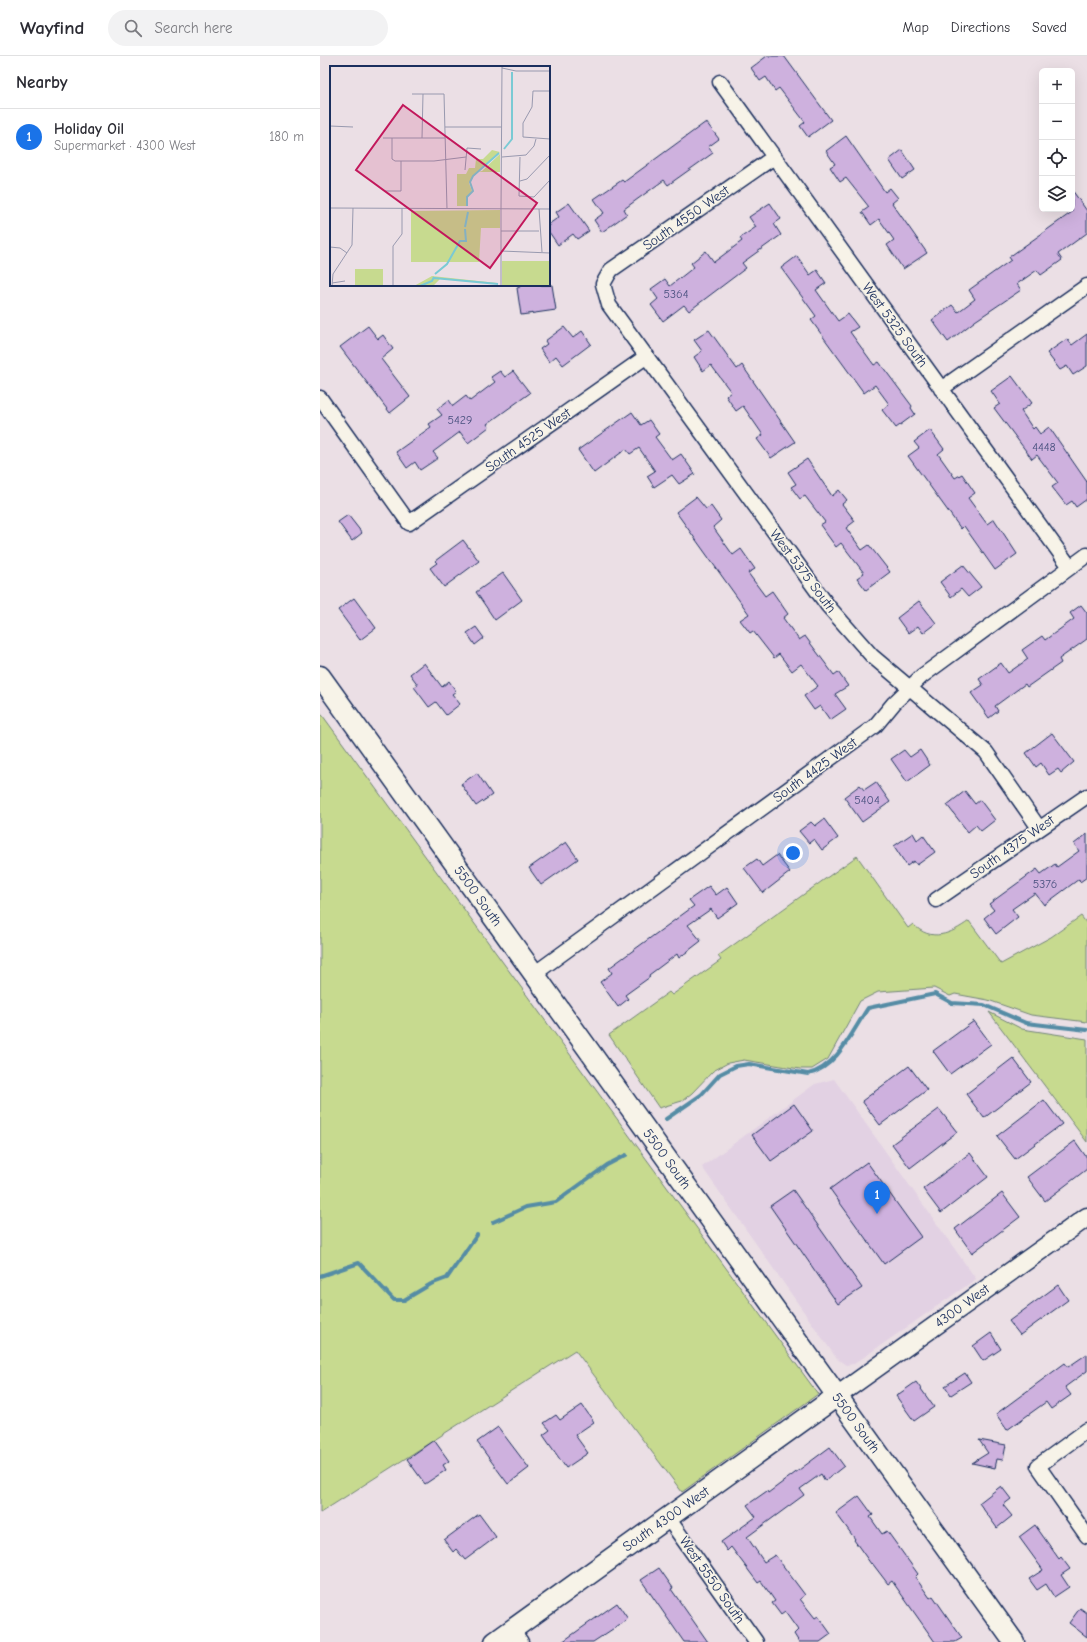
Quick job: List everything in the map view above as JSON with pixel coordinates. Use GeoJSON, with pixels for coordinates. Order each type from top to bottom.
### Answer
{"type":"FeatureCollection","features":[{"type":"Feature","properties":{"kind":"main road","name":"5500 South"},"geometry":{"type":"LineString","coordinates":[[320,676],[1014,1642]]}},
{"type":"Feature","properties":{"kind":"main road","name":"South 4300 West"},"geometry":{"type":"LineString","coordinates":[[495,1642],[517,1636],[668,1518],[837,1396]]}},
{"type":"Feature","properties":{"kind":"street","name":"West 5325 South"},"geometry":{"type":"LineString","coordinates":[[720,82],[1070,567]]}},
{"type":"Feature","properties":{"kind":"street","name":"South 4550 West"},"geometry":{"type":"LineString","coordinates":[[603,284],[611,270],[774,157]]}},
{"type":"Feature","properties":{"kind":"street","name":"West 5375 South"},"geometry":{"type":"LineString","coordinates":[[603,284],[610,305],[828,606],[872,656],[986,752],[1039,828]]}},
{"type":"Feature","properties":{"kind":"street"},"geometry":{"type":"LineString","coordinates":[[941,389],[1087,286]]}},
{"type":"Feature","properties":{"kind":"street","name":"South 4525 West"},"geometry":{"type":"LineString","coordinates":[[320,398],[409,523],[647,356]]}},
{"type":"Feature","properties":{"kind":"street","name":"South 4425 West"},"geometry":{"type":"LineString","coordinates":[[534,974],[875,726],[909,688],[922,676],[1087,555]]}},
{"type":"Feature","properties":{"kind":"street","name":"South 4375 West"},"geometry":{"type":"LineString","coordinates":[[936,900],[1087,796]]}},
{"type":"Feature","properties":{"kind":"street","name":"4300 West"},"geometry":{"type":"LineString","coordinates":[[837,1396],[1087,1217]]}},
{"type":"Feature","properties":{"kind":"street"},"geometry":{"type":"LineString","coordinates":[[1087,1430],[1038,1466],[1087,1536]]}},
{"type":"Feature","properties":{"kind":"street","name":"West 5550 South"},"geometry":{"type":"LineString","coordinates":[[668,1518],[756,1642]]}},
{"type":"Feature","properties":{"kind":"shaded area"},"geometry":{"type":"Polygon","coordinates":[[[834,1079],[976,1279],[854,1364],[846,1365],[837,1359],[702,1167],[815,1084],[834,1079]]]}},
{"type":"Feature","properties":{"kind":"green space"},"geometry":{"type":"Polygon","coordinates":[[[320,712],[818,1394],[682,1492],[575,1350],[320,1513],[320,712]]]}},
{"type":"Feature","properties":{"kind":"green space"},"geometry":{"type":"Polygon","coordinates":[[[857,856],[908,928],[913,924],[920,930],[934,935],[948,933],[969,921],[1001,964],[1051,937],[1081,916],[1087,924],[1087,1022],[1031,1015],[988,1000],[955,994],[950,996],[934,988],[878,992],[860,1001],[828,1059],[812,1069],[800,1069],[744,1060],[728,1063],[713,1071],[692,1093],[682,1101],[659,1108],[609,1035],[669,992],[672,995],[721,960],[718,956],[857,856]]]}},
{"type":"Feature","properties":{"kind":"green space"},"geometry":{"type":"Polygon","coordinates":[[[989,1012],[1022,1029],[1087,1039],[1087,1142],[989,1012]]]}},
{"type":"Feature","properties":{"kind":"building"},"geometry":{"type":"Polygon","coordinates":[[[767,56],[784,56],[831,120],[808,137],[800,126],[805,122],[779,88],[775,91],[766,77],[760,81],[751,68],[767,56]]]}},
{"type":"Feature","properties":{"kind":"building"},"geometry":{"type":"Polygon","coordinates":[[[706,122],[719,139],[708,147],[713,153],[668,185],[664,180],[624,209],[627,214],[602,232],[594,220],[604,213],[594,199],[622,180],[624,182],[706,122]]]}},
{"type":"Feature","properties":{"kind":"building"},"geometry":{"type":"Polygon","coordinates":[[[846,136],[885,192],[890,188],[898,198],[892,203],[927,253],[903,269],[887,245],[894,240],[879,219],[871,225],[862,212],[869,207],[846,178],[840,182],[830,167],[835,164],[826,151],[846,136]]]}},
{"type":"Feature","properties":{"kind":"building"},"geometry":{"type":"Polygon","coordinates":[[[902,150],[915,170],[902,179],[889,160],[902,150]]]}},
{"type":"Feature","properties":{"kind":"building"},"geometry":{"type":"Polygon","coordinates":[[[1075,194],[1087,211],[1087,233],[1058,254],[1062,260],[1041,275],[1037,270],[1017,284],[1021,290],[975,321],[948,342],[932,320],[952,305],[958,312],[975,299],[969,290],[1011,260],[1009,257],[1072,212],[1075,212],[1075,194]]]}},
{"type":"Feature","properties":{"kind":"building"},"geometry":{"type":"Polygon","coordinates":[[[569,203],[589,231],[577,239],[573,234],[558,245],[550,233],[550,223],[559,217],[556,212],[569,203]]]}},
{"type":"Feature","properties":{"kind":"building"},"geometry":{"type":"Polygon","coordinates":[[[770,203],[781,219],[774,224],[781,235],[742,263],[746,268],[689,311],[684,305],[663,321],[651,305],[658,299],[651,289],[665,279],[670,286],[694,267],[691,263],[706,251],[714,262],[742,241],[740,238],[756,227],[749,217],[770,203]]]}},
{"type":"Feature","properties":{"kind":"building"},"geometry":{"type":"Polygon","coordinates":[[[797,256],[810,275],[817,270],[826,283],[816,290],[838,321],[848,314],[858,327],[850,332],[874,365],[879,362],[912,406],[911,408],[915,414],[896,428],[882,410],[889,404],[875,385],[864,393],[811,320],[816,316],[781,268],[797,256]]]}},
{"type":"Feature","properties":{"kind":"building"},"geometry":{"type":"Polygon","coordinates":[[[552,285],[556,310],[521,315],[517,288],[552,285]]]}},
{"type":"Feature","properties":{"kind":"building"},"geometry":{"type":"Polygon","coordinates":[[[368,326],[378,339],[383,335],[393,349],[381,359],[410,397],[390,413],[340,347],[368,326]]]}},
{"type":"Feature","properties":{"kind":"building"},"geometry":{"type":"Polygon","coordinates":[[[564,327],[573,338],[582,331],[591,344],[563,365],[556,356],[549,362],[540,349],[547,344],[545,341],[564,327]]]}},
{"type":"Feature","properties":{"kind":"building"},"geometry":{"type":"Polygon","coordinates":[[[709,330],[737,369],[742,365],[795,442],[771,458],[757,439],[763,435],[743,406],[736,411],[726,396],[731,392],[711,365],[703,371],[694,357],[702,351],[694,340],[709,330]]]}},
{"type":"Feature","properties":{"kind":"building"},"geometry":{"type":"Polygon","coordinates":[[[1087,334],[1087,366],[1073,375],[1067,366],[1060,370],[1047,353],[1067,339],[1072,345],[1087,334]]]}},
{"type":"Feature","properties":{"kind":"building"},"geometry":{"type":"Polygon","coordinates":[[[500,371],[505,377],[513,371],[530,393],[487,424],[489,427],[468,443],[460,432],[433,452],[438,458],[420,470],[415,462],[407,468],[396,452],[431,427],[429,424],[442,415],[437,409],[449,400],[453,406],[466,396],[470,401],[495,382],[491,377],[500,371]]]}},
{"type":"Feature","properties":{"kind":"building"},"geometry":{"type":"Polygon","coordinates":[[[1012,376],[1032,403],[1021,411],[1033,429],[1035,427],[1040,434],[1049,427],[1087,482],[1087,499],[1076,507],[1072,501],[1066,505],[1052,487],[1058,483],[1037,455],[1032,459],[994,408],[1000,404],[991,391],[1012,376]]]}},
{"type":"Feature","properties":{"kind":"building"},"geometry":{"type":"Polygon","coordinates":[[[632,412],[641,425],[649,420],[659,434],[655,437],[672,460],[681,454],[695,474],[679,484],[672,475],[654,487],[647,476],[655,471],[639,448],[630,454],[626,449],[594,473],[578,450],[632,412]]]}},
{"type":"Feature","properties":{"kind":"building"},"geometry":{"type":"Polygon","coordinates":[[[930,430],[944,449],[938,454],[955,478],[962,474],[975,493],[968,498],[987,524],[994,519],[1017,554],[995,570],[964,526],[961,529],[908,456],[919,448],[914,442],[930,430]]]}},
{"type":"Feature","properties":{"kind":"building"},"geometry":{"type":"Polygon","coordinates":[[[807,459],[832,496],[839,490],[847,500],[842,504],[855,521],[846,528],[862,550],[869,545],[890,572],[866,590],[857,578],[864,573],[841,543],[836,547],[820,525],[825,522],[805,496],[800,499],[791,487],[796,484],[788,472],[807,459]]]}},
{"type":"Feature","properties":{"kind":"building"},"geometry":{"type":"Polygon","coordinates":[[[696,497],[706,509],[711,506],[721,520],[713,527],[733,555],[741,549],[755,569],[748,573],[765,596],[772,591],[788,614],[783,618],[799,640],[805,636],[834,675],[838,672],[848,686],[835,694],[846,709],[830,720],[820,706],[814,710],[804,696],[818,686],[801,664],[792,671],[779,654],[774,658],[753,631],[750,633],[740,620],[749,614],[676,512],[696,497]]]}},
{"type":"Feature","properties":{"kind":"building"},"geometry":{"type":"Polygon","coordinates":[[[348,515],[362,533],[352,541],[338,522],[348,515]]]}},
{"type":"Feature","properties":{"kind":"building"},"geometry":{"type":"Polygon","coordinates":[[[463,540],[479,561],[444,587],[430,568],[437,563],[435,561],[463,540]]]}},
{"type":"Feature","properties":{"kind":"building"},"geometry":{"type":"Polygon","coordinates":[[[963,565],[981,587],[968,597],[961,589],[951,597],[940,582],[963,565]]]}},
{"type":"Feature","properties":{"kind":"building"},"geometry":{"type":"Polygon","coordinates":[[[503,573],[522,600],[495,620],[476,592],[503,573]]]}},
{"type":"Feature","properties":{"kind":"building"},"geometry":{"type":"Polygon","coordinates":[[[354,598],[376,628],[360,640],[338,610],[354,598]]]}},
{"type":"Feature","properties":{"kind":"building"},"geometry":{"type":"Polygon","coordinates":[[[919,601],[936,623],[923,633],[918,626],[908,633],[897,618],[919,601]]]}},
{"type":"Feature","properties":{"kind":"building"},"geometry":{"type":"Polygon","coordinates":[[[1081,605],[1087,613],[1087,639],[1059,659],[1061,663],[1027,687],[1025,684],[995,706],[998,711],[989,718],[971,693],[983,685],[979,679],[1001,663],[1008,673],[1028,659],[1022,650],[1042,636],[1045,640],[1074,619],[1070,613],[1081,605]]]}},
{"type":"Feature","properties":{"kind":"building"},"geometry":{"type":"Polygon","coordinates":[[[476,627],[484,638],[475,645],[467,633],[476,627]]]}},
{"type":"Feature","properties":{"kind":"building"},"geometry":{"type":"Polygon","coordinates":[[[424,663],[442,687],[449,681],[456,691],[452,694],[460,704],[446,715],[436,702],[429,707],[414,687],[418,685],[410,674],[424,663]]]}},
{"type":"Feature","properties":{"kind":"building"},"geometry":{"type":"Polygon","coordinates":[[[1052,733],[1074,762],[1061,773],[1058,769],[1049,775],[1041,763],[1036,767],[1026,753],[1052,733]]]}},
{"type":"Feature","properties":{"kind":"building"},"geometry":{"type":"Polygon","coordinates":[[[904,750],[910,757],[920,750],[930,765],[907,782],[891,759],[904,750]]]}},
{"type":"Feature","properties":{"kind":"building"},"geometry":{"type":"Polygon","coordinates":[[[477,773],[492,795],[476,806],[461,784],[477,773]]]}},
{"type":"Feature","properties":{"kind":"building"},"geometry":{"type":"Polygon","coordinates":[[[876,782],[890,802],[862,822],[844,797],[860,785],[864,790],[876,782]]]}},
{"type":"Feature","properties":{"kind":"building"},"geometry":{"type":"Polygon","coordinates":[[[965,791],[975,804],[980,800],[995,820],[981,831],[976,825],[968,832],[947,805],[965,791]]]}},
{"type":"Feature","properties":{"kind":"building"},"geometry":{"type":"Polygon","coordinates":[[[824,819],[838,838],[822,850],[814,839],[809,843],[799,831],[811,822],[815,826],[824,819]]]}},
{"type":"Feature","properties":{"kind":"building"},"geometry":{"type":"Polygon","coordinates":[[[913,833],[917,840],[923,835],[935,852],[917,865],[914,861],[907,866],[894,846],[913,833]]]}},
{"type":"Feature","properties":{"kind":"building"},"geometry":{"type":"Polygon","coordinates":[[[1087,834],[1087,877],[1080,882],[1079,879],[1044,905],[1035,893],[1012,909],[1018,917],[996,934],[984,918],[994,910],[989,904],[1037,869],[1041,874],[1055,864],[1057,867],[1079,851],[1074,844],[1087,834]]]}},
{"type":"Feature","properties":{"kind":"building"},"geometry":{"type":"Polygon","coordinates":[[[566,842],[578,859],[541,885],[529,868],[566,842]]]}},
{"type":"Feature","properties":{"kind":"building"},"geometry":{"type":"Polygon","coordinates":[[[777,855],[790,872],[763,893],[744,868],[757,859],[762,866],[777,855]]]}},
{"type":"Feature","properties":{"kind":"building"},"geometry":{"type":"Polygon","coordinates":[[[709,886],[716,895],[727,887],[738,903],[717,918],[711,909],[688,925],[701,941],[679,958],[677,954],[649,975],[650,977],[625,995],[628,999],[618,1007],[600,982],[612,973],[609,968],[694,906],[689,900],[709,886]]]}},
{"type":"Feature","properties":{"kind":"building"},"geometry":{"type":"Polygon","coordinates":[[[974,1021],[991,1044],[950,1074],[933,1051],[974,1021]]]}},
{"type":"Feature","properties":{"kind":"building"},"geometry":{"type":"Polygon","coordinates":[[[1013,1058],[1031,1082],[984,1118],[966,1094],[1013,1058]]]}},
{"type":"Feature","properties":{"kind":"building"},"geometry":{"type":"Polygon","coordinates":[[[909,1066],[927,1090],[880,1125],[862,1101],[909,1066]]]}},
{"type":"Feature","properties":{"kind":"building"},"geometry":{"type":"Polygon","coordinates":[[[1044,1100],[1062,1124],[1015,1159],[997,1136],[1044,1100]]]}},
{"type":"Feature","properties":{"kind":"building"},"geometry":{"type":"Polygon","coordinates":[[[794,1104],[813,1131],[771,1161],[752,1135],[794,1104]]]}},
{"type":"Feature","properties":{"kind":"building"},"geometry":{"type":"Polygon","coordinates":[[[939,1109],[957,1132],[910,1168],[892,1144],[939,1109]]]}},
{"type":"Feature","properties":{"kind":"building"},"geometry":{"type":"Polygon","coordinates":[[[1075,1141],[1087,1158],[1087,1169],[1045,1201],[1027,1177],[1075,1141]]]}},
{"type":"Feature","properties":{"kind":"building"},"geometry":{"type":"Polygon","coordinates":[[[970,1153],[988,1177],[941,1213],[923,1189],[970,1153]]]}},
{"type":"Feature","properties":{"kind":"building"},"geometry":{"type":"Polygon","coordinates":[[[867,1162],[921,1237],[884,1264],[830,1189],[867,1162]]]}},
{"type":"Feature","properties":{"kind":"building"},"geometry":{"type":"Polygon","coordinates":[[[793,1190],[862,1288],[838,1304],[770,1206],[793,1190]]]}},
{"type":"Feature","properties":{"kind":"building"},"geometry":{"type":"Polygon","coordinates":[[[1002,1193],[1020,1217],[972,1253],[955,1229],[1002,1193]]]}},
{"type":"Feature","properties":{"kind":"building"},"geometry":{"type":"Polygon","coordinates":[[[1058,1285],[1068,1300],[1020,1335],[1009,1321],[1058,1285]]]}},
{"type":"Feature","properties":{"kind":"building"},"geometry":{"type":"Polygon","coordinates":[[[991,1333],[1001,1349],[983,1361],[973,1346],[991,1333]]]}},
{"type":"Feature","properties":{"kind":"building"},"geometry":{"type":"Polygon","coordinates":[[[1087,1354],[1087,1371],[1065,1387],[1071,1395],[1051,1409],[1046,1402],[1007,1430],[996,1414],[1065,1363],[1068,1367],[1087,1354]]]}},
{"type":"Feature","properties":{"kind":"building"},"geometry":{"type":"Polygon","coordinates":[[[965,1373],[971,1382],[951,1395],[945,1386],[965,1373]]]}},
{"type":"Feature","properties":{"kind":"building"},"geometry":{"type":"Polygon","coordinates":[[[916,1382],[934,1407],[914,1421],[896,1396],[916,1382]]]}},
{"type":"Feature","properties":{"kind":"building"},"geometry":{"type":"Polygon","coordinates":[[[582,1405],[594,1422],[575,1435],[588,1453],[566,1468],[543,1435],[550,1430],[544,1423],[556,1415],[560,1420],[582,1405]]]}},
{"type":"Feature","properties":{"kind":"building"},"geometry":{"type":"Polygon","coordinates":[[[498,1427],[529,1468],[508,1484],[477,1442],[498,1427]]]}},
{"type":"Feature","properties":{"kind":"building"},"geometry":{"type":"Polygon","coordinates":[[[434,1440],[449,1461],[443,1465],[446,1470],[425,1484],[407,1459],[434,1440]]]}},
{"type":"Feature","properties":{"kind":"building"},"geometry":{"type":"Polygon","coordinates":[[[979,1440],[1006,1445],[1003,1460],[997,1459],[995,1468],[972,1463],[988,1453],[979,1440]]]}},
{"type":"Feature","properties":{"kind":"building"},"geometry":{"type":"Polygon","coordinates":[[[830,1447],[844,1466],[825,1481],[821,1474],[800,1489],[804,1495],[747,1537],[764,1562],[775,1555],[805,1595],[800,1599],[815,1618],[818,1616],[831,1634],[820,1642],[799,1642],[794,1634],[798,1630],[785,1612],[781,1615],[772,1603],[775,1601],[761,1581],[758,1583],[731,1547],[727,1551],[721,1542],[756,1517],[747,1505],[767,1491],[768,1493],[830,1447]]]}},
{"type":"Feature","properties":{"kind":"building"},"geometry":{"type":"Polygon","coordinates":[[[1001,1486],[1011,1499],[1003,1505],[1012,1516],[997,1528],[979,1503],[1001,1486]]]}},
{"type":"Feature","properties":{"kind":"building"},"geometry":{"type":"Polygon","coordinates":[[[859,1496],[873,1515],[870,1517],[882,1534],[887,1531],[918,1574],[915,1577],[930,1598],[933,1596],[962,1638],[955,1642],[935,1642],[892,1581],[888,1584],[872,1563],[871,1564],[836,1513],[859,1496]]]}},
{"type":"Feature","properties":{"kind":"building"},"geometry":{"type":"Polygon","coordinates":[[[479,1514],[496,1537],[465,1560],[456,1549],[453,1552],[444,1540],[479,1514]]]}},
{"type":"Feature","properties":{"kind":"building"},"geometry":{"type":"Polygon","coordinates":[[[1035,1525],[1059,1559],[1061,1557],[1070,1569],[1061,1575],[1069,1587],[1054,1597],[1046,1584],[1037,1590],[1029,1579],[1043,1570],[1019,1537],[1035,1525]]]}},
{"type":"Feature","properties":{"kind":"building"},"geometry":{"type":"Polygon","coordinates":[[[659,1568],[673,1588],[671,1589],[708,1642],[684,1642],[641,1580],[659,1568]]]}},
{"type":"Feature","properties":{"kind":"building"},"geometry":{"type":"Polygon","coordinates":[[[617,1603],[628,1619],[593,1642],[562,1642],[617,1603]]]}},
{"type":"Feature","properties":{"kind":"building"},"geometry":{"type":"Polygon","coordinates":[[[1080,1608],[1087,1613],[1087,1637],[1069,1623],[1080,1608]]]}},
{"type":"Feature","properties":{"kind":"waterway"},"geometry":{"type":"LineString","coordinates":[[666,1119],[701,1095],[720,1074],[736,1066],[749,1064],[808,1074],[818,1070],[828,1064],[836,1056],[868,1008],[935,994],[952,1003],[984,1005],[1026,1023],[1087,1030]]}},
{"type":"Feature","properties":{"kind":"waterway"},"geometry":{"type":"LineString","coordinates":[[493,1222],[526,1207],[556,1202],[607,1165],[626,1155]]}},
{"type":"Feature","properties":{"kind":"waterway"},"geometry":{"type":"LineString","coordinates":[[320,1276],[359,1263],[394,1300],[404,1300],[431,1284],[447,1278],[477,1235]]}},
{"type":"Feature","properties":{"kind":"place","name":"Holiday Oil"},"geometry":{"type":"Point","coordinates":[877,1214]}}]}
